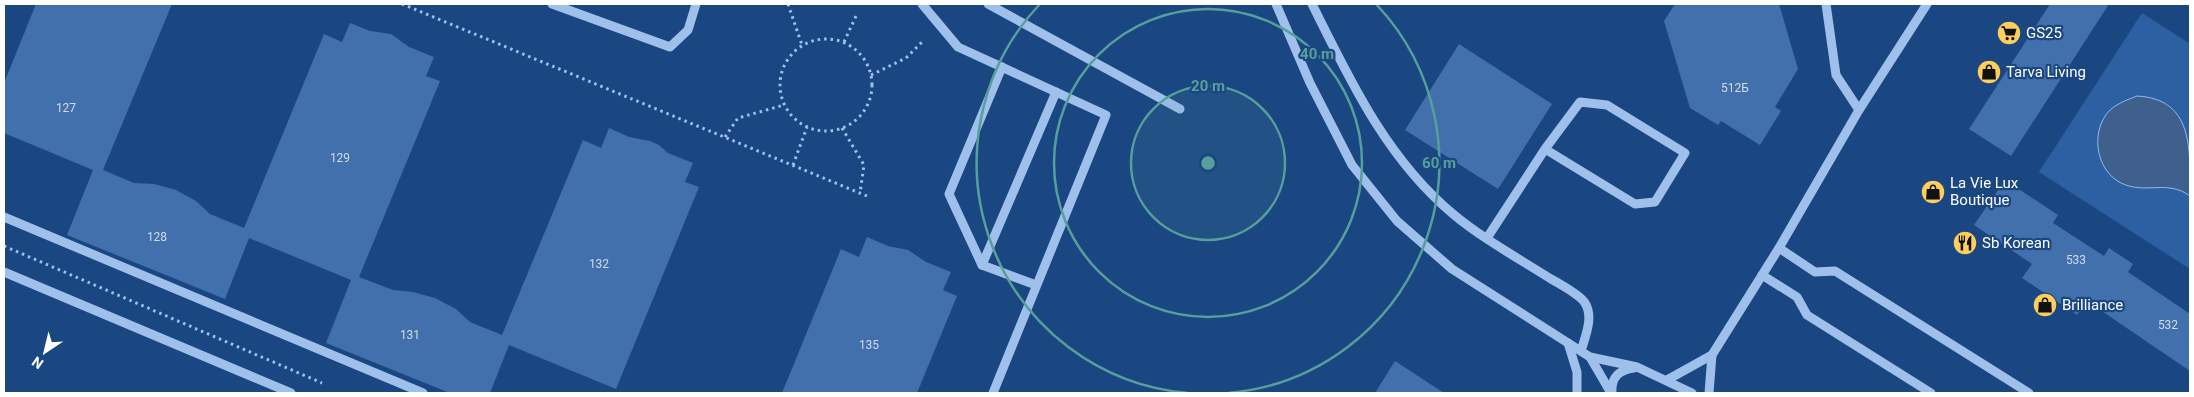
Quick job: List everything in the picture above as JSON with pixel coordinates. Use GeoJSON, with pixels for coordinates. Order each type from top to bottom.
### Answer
{"type":"FeatureCollection","features":[{"type":"Feature","properties":{"kind":"street"},"geometry":{"type":"LineString","coordinates":[[552,4],[670,47],[688,30],[696,4]]}},
{"type":"Feature","properties":{"kind":"street"},"geometry":{"type":"LineString","coordinates":[[922,4],[958,46],[1106,115],[993,393]]}},
{"type":"Feature","properties":{"kind":"street"},"geometry":{"type":"LineString","coordinates":[[988,4],[1180,108]]}},
{"type":"Feature","properties":{"kind":"street"},"geometry":{"type":"LineString","coordinates":[[1276,4],[1310,83],[1352,165],[1397,221],[1452,269],[1590,357],[1612,393]]}},
{"type":"Feature","properties":{"kind":"street"},"geometry":{"type":"LineString","coordinates":[[1312,4],[1375,126],[1399,158],[1429,192],[1453,214],[1487,238],[1568,289],[1585,302],[1590,316],[1582,351]]}},
{"type":"Feature","properties":{"kind":"street"},"geometry":{"type":"LineString","coordinates":[[1826,4],[1836,75],[1859,110]]}},
{"type":"Feature","properties":{"kind":"street"},"geometry":{"type":"LineString","coordinates":[[1709,393],[1712,355],[1779,248],[1859,110],[1927,4]]}},
{"type":"Feature","properties":{"kind":"street"},"geometry":{"type":"LineString","coordinates":[[1002,67],[949,194],[982,265],[1036,284]]}},
{"type":"Feature","properties":{"kind":"street"},"geometry":{"type":"LineString","coordinates":[[982,265],[1056,92]]}},
{"type":"Feature","properties":{"kind":"street"},"geometry":{"type":"LineString","coordinates":[[1487,238],[1545,149],[1580,102],[1607,105],[1685,153],[1655,202],[1635,204],[1545,149]]}},
{"type":"Feature","properties":{"kind":"street"},"geometry":{"type":"LineString","coordinates":[[4,217],[423,393]]}},
{"type":"Feature","properties":{"kind":"street"},"geometry":{"type":"LineString","coordinates":[[1779,248],[1814,272],[1835,271],[2029,393]]}},
{"type":"Feature","properties":{"kind":"street"},"geometry":{"type":"LineString","coordinates":[[4,272],[291,393]]}},
{"type":"Feature","properties":{"kind":"street"},"geometry":{"type":"LineString","coordinates":[[1762,276],[1797,297],[1807,315],[1931,393]]}},
{"type":"Feature","properties":{"kind":"street"},"geometry":{"type":"LineString","coordinates":[[1568,343],[1576,372],[1577,393]]}},
{"type":"Feature","properties":{"kind":"street"},"geometry":{"type":"LineString","coordinates":[[1667,380],[1712,355]]}},
{"type":"Feature","properties":{"kind":"street"},"geometry":{"type":"LineString","coordinates":[[1590,357],[1637,367],[1692,393]]}},
{"type":"Feature","properties":{"kind":"street"},"geometry":{"type":"LineString","coordinates":[[1612,393],[1612,384],[1616,375],[1624,370],[1637,367]]}},
{"type":"Feature","properties":{"kind":"path"},"geometry":{"type":"LineString","coordinates":[[402,4],[867,196]]}},
{"type":"Feature","properties":{"kind":"path"},"geometry":{"type":"LineString","coordinates":[[788,4],[802,46]]}},
{"type":"Feature","properties":{"kind":"path"},"geometry":{"type":"LineString","coordinates":[[844,42],[856,16]]}},
{"type":"Feature","properties":{"kind":"path"},"geometry":{"type":"LineString","coordinates":[[828,38],[844,42],[857,50],[866,61],[871,75],[872,89],[869,103],[861,115],[850,125],[821,131],[807,127],[794,118],[784,105],[780,90],[780,74],[787,59],[812,40],[828,38]]}},
{"type":"Feature","properties":{"kind":"path"},"geometry":{"type":"LineString","coordinates":[[871,75],[906,58],[922,42]]}},
{"type":"Feature","properties":{"kind":"path"},"geometry":{"type":"LineString","coordinates":[[725,137],[738,118],[784,105]]}},
{"type":"Feature","properties":{"kind":"path"},"geometry":{"type":"LineString","coordinates":[[792,165],[807,127]]}},
{"type":"Feature","properties":{"kind":"path"},"geometry":{"type":"LineString","coordinates":[[842,128],[864,165],[860,193]]}},
{"type":"Feature","properties":{"kind":"path"},"geometry":{"type":"LineString","coordinates":[[4,246],[322,383]]}},
{"type":"Feature","properties":{"kind":"shaded area"},"geometry":{"type":"Polygon","coordinates":[[[2142,13],[2190,44],[2190,269],[2039,172],[2142,13]]]}},
{"type":"Feature","properties":{"kind":"shaded area"},"geometry":{"type":"Polygon","coordinates":[[[2137,96],[2156,99],[2169,106],[2179,117],[2185,130],[2188,145],[2190,196],[2173,188],[2139,188],[2130,186],[2112,177],[2106,169],[2098,149],[2098,138],[2104,118],[2116,105],[2137,96]]]}},
{"type":"Feature","properties":{"kind":"building"},"geometry":{"type":"Polygon","coordinates":[[[36,4],[172,4],[103,170],[134,183],[154,184],[176,190],[196,201],[210,214],[244,228],[324,34],[342,42],[350,23],[370,31],[391,34],[409,47],[434,57],[426,76],[440,81],[359,277],[393,290],[413,292],[435,298],[456,309],[470,322],[502,335],[583,140],[601,148],[609,128],[629,137],[650,141],[659,145],[668,153],[693,163],[685,182],[699,187],[616,389],[509,345],[490,393],[450,393],[326,343],[351,280],[249,238],[225,299],[67,235],[93,170],[4,133],[4,83],[36,4]]]}},
{"type":"Feature","properties":{"kind":"building"},"geometry":{"type":"Polygon","coordinates":[[[1675,4],[1779,4],[1798,69],[1775,107],[1781,111],[1760,145],[1721,121],[1718,125],[1690,108],[1664,21],[1675,4]]]}},
{"type":"Feature","properties":{"kind":"building"},"geometry":{"type":"Polygon","coordinates":[[[2050,4],[2109,4],[2011,156],[1969,129],[2050,4]]]}},
{"type":"Feature","properties":{"kind":"building"},"geometry":{"type":"Polygon","coordinates":[[[1459,44],[1552,104],[1498,189],[1405,130],[1459,44]]]}},
{"type":"Feature","properties":{"kind":"building"},"geometry":{"type":"Polygon","coordinates":[[[2005,180],[2058,215],[2053,223],[2104,256],[2109,248],[2133,264],[2128,272],[2190,314],[2190,371],[2087,301],[2077,315],[2022,278],[2032,264],[1974,225],[2005,180]]]}},
{"type":"Feature","properties":{"kind":"building"},"geometry":{"type":"Polygon","coordinates":[[[867,237],[888,246],[908,250],[926,262],[951,272],[943,290],[957,296],[917,393],[782,393],[841,249],[859,257],[867,237]]]}},
{"type":"Feature","properties":{"kind":"building"},"geometry":{"type":"Polygon","coordinates":[[[1395,361],[1444,393],[1375,393],[1395,361]]]}},
{"type":"Feature","properties":{"kind":"place","name":"GS25"},"geometry":{"type":"Point","coordinates":[2009,33]}},
{"type":"Feature","properties":{"kind":"place","name":"Tarva Living"},"geometry":{"type":"Point","coordinates":[1989,72]}},
{"type":"Feature","properties":{"kind":"place","name":"La Vie Lux Boutique"},"geometry":{"type":"Point","coordinates":[1933,192]}},
{"type":"Feature","properties":{"kind":"place","name":"Sb Korean"},"geometry":{"type":"Point","coordinates":[1965,243]}},
{"type":"Feature","properties":{"kind":"place","name":"Brilliance"},"geometry":{"type":"Point","coordinates":[2045,305]}}]}
